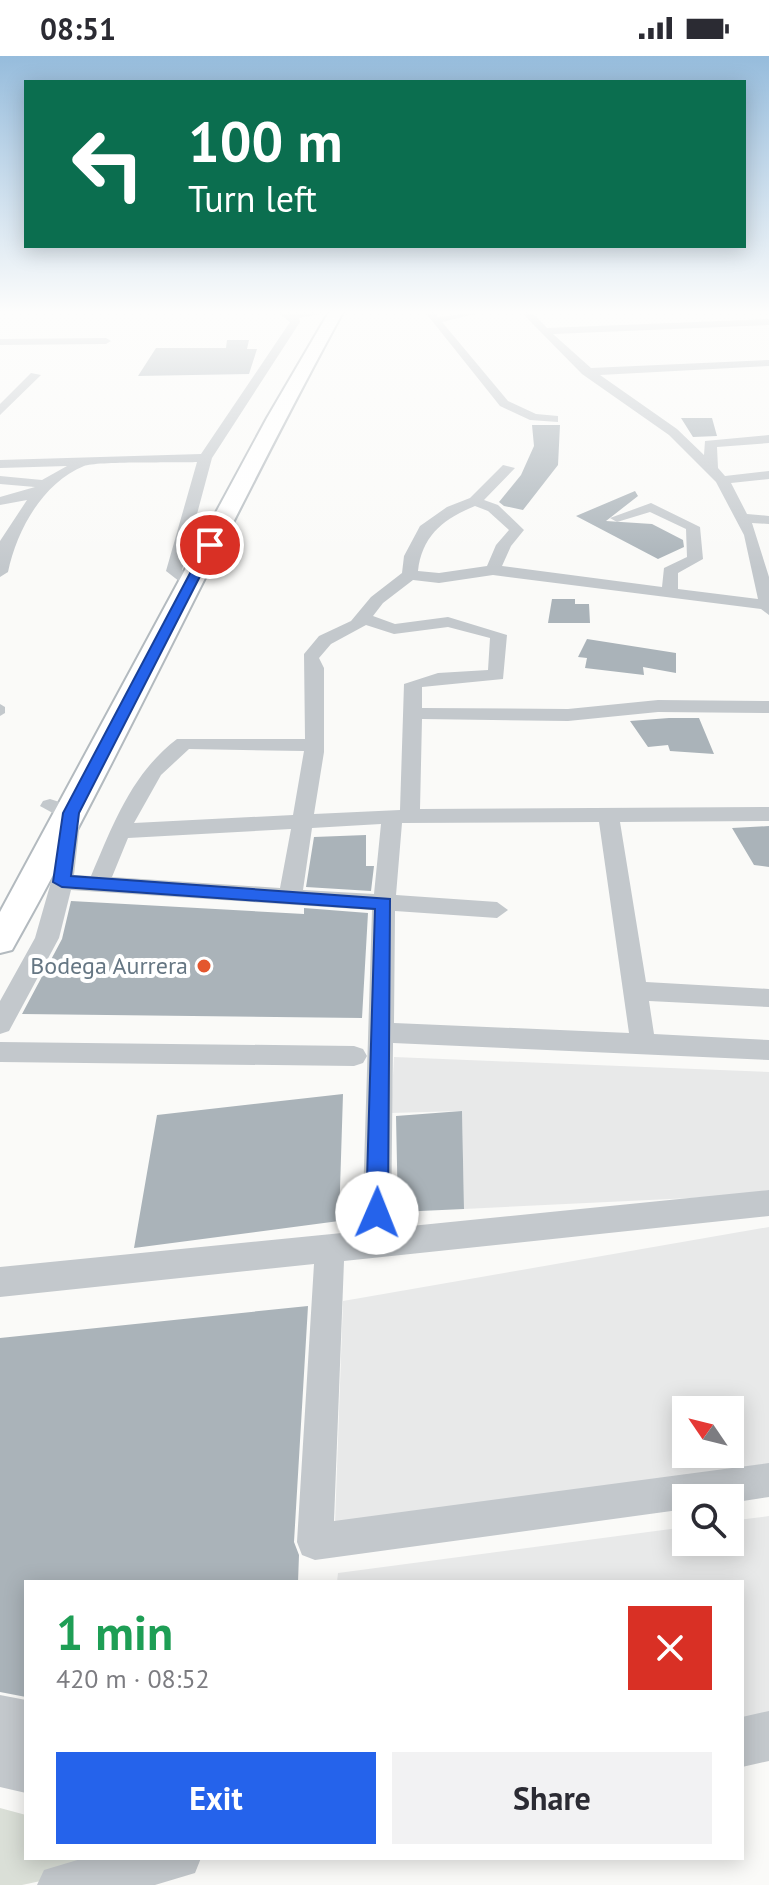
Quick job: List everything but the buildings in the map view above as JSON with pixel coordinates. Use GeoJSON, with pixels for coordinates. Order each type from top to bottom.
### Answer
{"type":"FeatureCollection","features":[{"type":"Feature","properties":{"kind":"main road"},"geometry":{"type":"LineString","coordinates":[[0,941],[60,809],[280,397]]}},
{"type":"Feature","properties":{"kind":"main road"},"geometry":{"type":"LineString","coordinates":[[182,577],[286,397]]}},
{"type":"Feature","properties":{"kind":"main road"},"geometry":{"type":"LineString","coordinates":[[0,895],[60,809]]}},
{"type":"Feature","properties":{"kind":"street"},"geometry":{"type":"LineString","coordinates":[[182,577],[205,458],[245,397]]}},
{"type":"Feature","properties":{"kind":"street"},"geometry":{"type":"LineString","coordinates":[[499,397],[516,412],[533,419],[554,419]]}},
{"type":"Feature","properties":{"kind":"street"},"geometry":{"type":"LineString","coordinates":[[624,397],[651,415],[717,475],[769,475]]}},
{"type":"Feature","properties":{"kind":"street"},"geometry":{"type":"LineString","coordinates":[[290,898],[314,745],[315,668],[310,658],[325,640],[364,619],[377,600],[410,575],[439,578],[493,570],[670,592],[768,608],[763,567],[751,535],[717,475],[710,444],[769,439]]}},
{"type":"Feature","properties":{"kind":"street"},"geometry":{"type":"LineString","coordinates":[[0,464],[205,458]]}},
{"type":"Feature","properties":{"kind":"street"},"geometry":{"type":"LineString","coordinates":[[0,501],[40,489],[85,462]]}},
{"type":"Feature","properties":{"kind":"street"},"geometry":{"type":"LineString","coordinates":[[410,575],[412,556],[425,529],[452,510],[475,501],[508,468]]}},
{"type":"Feature","properties":{"kind":"street"},"geometry":{"type":"LineString","coordinates":[[0,480],[40,489]]}},
{"type":"Feature","properties":{"kind":"street"},"geometry":{"type":"LineString","coordinates":[[0,572],[7,542],[40,489]]}},
{"type":"Feature","properties":{"kind":"street"},"geometry":{"type":"LineString","coordinates":[[475,501],[493,508],[517,530],[504,545],[493,570]]}},
{"type":"Feature","properties":{"kind":"street"},"geometry":{"type":"LineString","coordinates":[[617,518],[651,507],[693,527],[695,559],[670,571],[670,592]]}},
{"type":"Feature","properties":{"kind":"street"},"geometry":{"type":"LineString","coordinates":[[742,518],[769,520]]}},
{"type":"Feature","properties":{"kind":"street"},"geometry":{"type":"LineString","coordinates":[[0,523],[19,522]]}},
{"type":"Feature","properties":{"kind":"street"},"geometry":{"type":"LineString","coordinates":[[364,619],[394,629],[448,622],[499,635],[497,675],[438,678],[413,684],[401,816],[384,904],[376,1244]]}},
{"type":"Feature","properties":{"kind":"street"},"geometry":{"type":"LineString","coordinates":[[412,713],[568,715],[658,706],[769,707]]}},
{"type":"Feature","properties":{"kind":"street"},"geometry":{"type":"LineString","coordinates":[[98,885],[146,781],[172,750],[184,743],[314,745]]}},
{"type":"Feature","properties":{"kind":"street"},"geometry":{"type":"LineString","coordinates":[[0,1024],[47,938],[62,882],[60,809]]}},
{"type":"Feature","properties":{"kind":"street"},"geometry":{"type":"LineString","coordinates":[[608,814],[643,1044]]}},
{"type":"Feature","properties":{"kind":"street"},"geometry":{"type":"LineString","coordinates":[[121,831],[401,816],[769,814]]}},
{"type":"Feature","properties":{"kind":"street"},"geometry":{"type":"LineString","coordinates":[[62,882],[497,910]]}},
{"type":"Feature","properties":{"kind":"street"},"geometry":{"type":"LineString","coordinates":[[635,991],[769,998]]}},
{"type":"Feature","properties":{"kind":"street"},"geometry":{"type":"LineString","coordinates":[[379,1032],[769,1050]]}},
{"type":"Feature","properties":{"kind":"street"},"geometry":{"type":"LineString","coordinates":[[0,1052],[354,1056]]}},
{"type":"Feature","properties":{"kind":"street"},"geometry":{"type":"LineString","coordinates":[[0,1282],[769,1203]]}},
{"type":"Feature","properties":{"kind":"street"},"geometry":{"type":"LineString","coordinates":[[330,1248],[315,1542],[769,1480]]}},
{"type":"Feature","properties":{"kind":"street"},"geometry":{"type":"LineString","coordinates":[[0,1720],[24,1725]]}},
{"type":"Feature","properties":{"kind":"street"},"geometry":{"type":"LineString","coordinates":[[744,1742],[769,1736]]}},
{"type":"Feature","properties":{"kind":"street"},"geometry":{"type":"LineString","coordinates":[[0,1762],[24,1768]]}},
{"type":"Feature","properties":{"kind":"street"},"geometry":{"type":"LineString","coordinates":[[59,1885],[171,1860]]}},
{"type":"Feature","properties":{"kind":"lane"},"geometry":{"type":"LineString","coordinates":[[0,707],[0,713]]}},
{"type":"Feature","properties":{"kind":"shaded area"},"geometry":{"type":"Polygon","coordinates":[[[394,1057],[769,1072],[769,1190],[733,1196],[464,1209],[462,1111],[391,1113],[394,1057]]]}},
{"type":"Feature","properties":{"kind":"shaded area"},"geometry":{"type":"Polygon","coordinates":[[[769,1227],[769,1468],[335,1523],[343,1301],[769,1227]]]}},
{"type":"Feature","properties":{"kind":"shaded area"},"geometry":{"type":"Polygon","coordinates":[[[769,1516],[769,1715],[744,1721],[744,1580],[337,1580],[338,1573],[672,1529],[672,1556],[744,1556],[744,1519],[769,1516]]]}},
{"type":"Feature","properties":{"kind":"shaded area"},"geometry":{"type":"Polygon","coordinates":[[[0,1808],[24,1814],[24,1860],[139,1860],[22,1885],[0,1885],[0,1808]]]}},
{"type":"Feature","properties":{"kind":"place","name":"Bodega Aurrera"},"geometry":{"type":"Point","coordinates":[204,966]}},
{"type":"Feature","properties":{"kind":"route"},"geometry":{"type":"LineString","coordinates":[[210,545],[71,813],[62,882],[384,904],[377,1213]]}}]}
